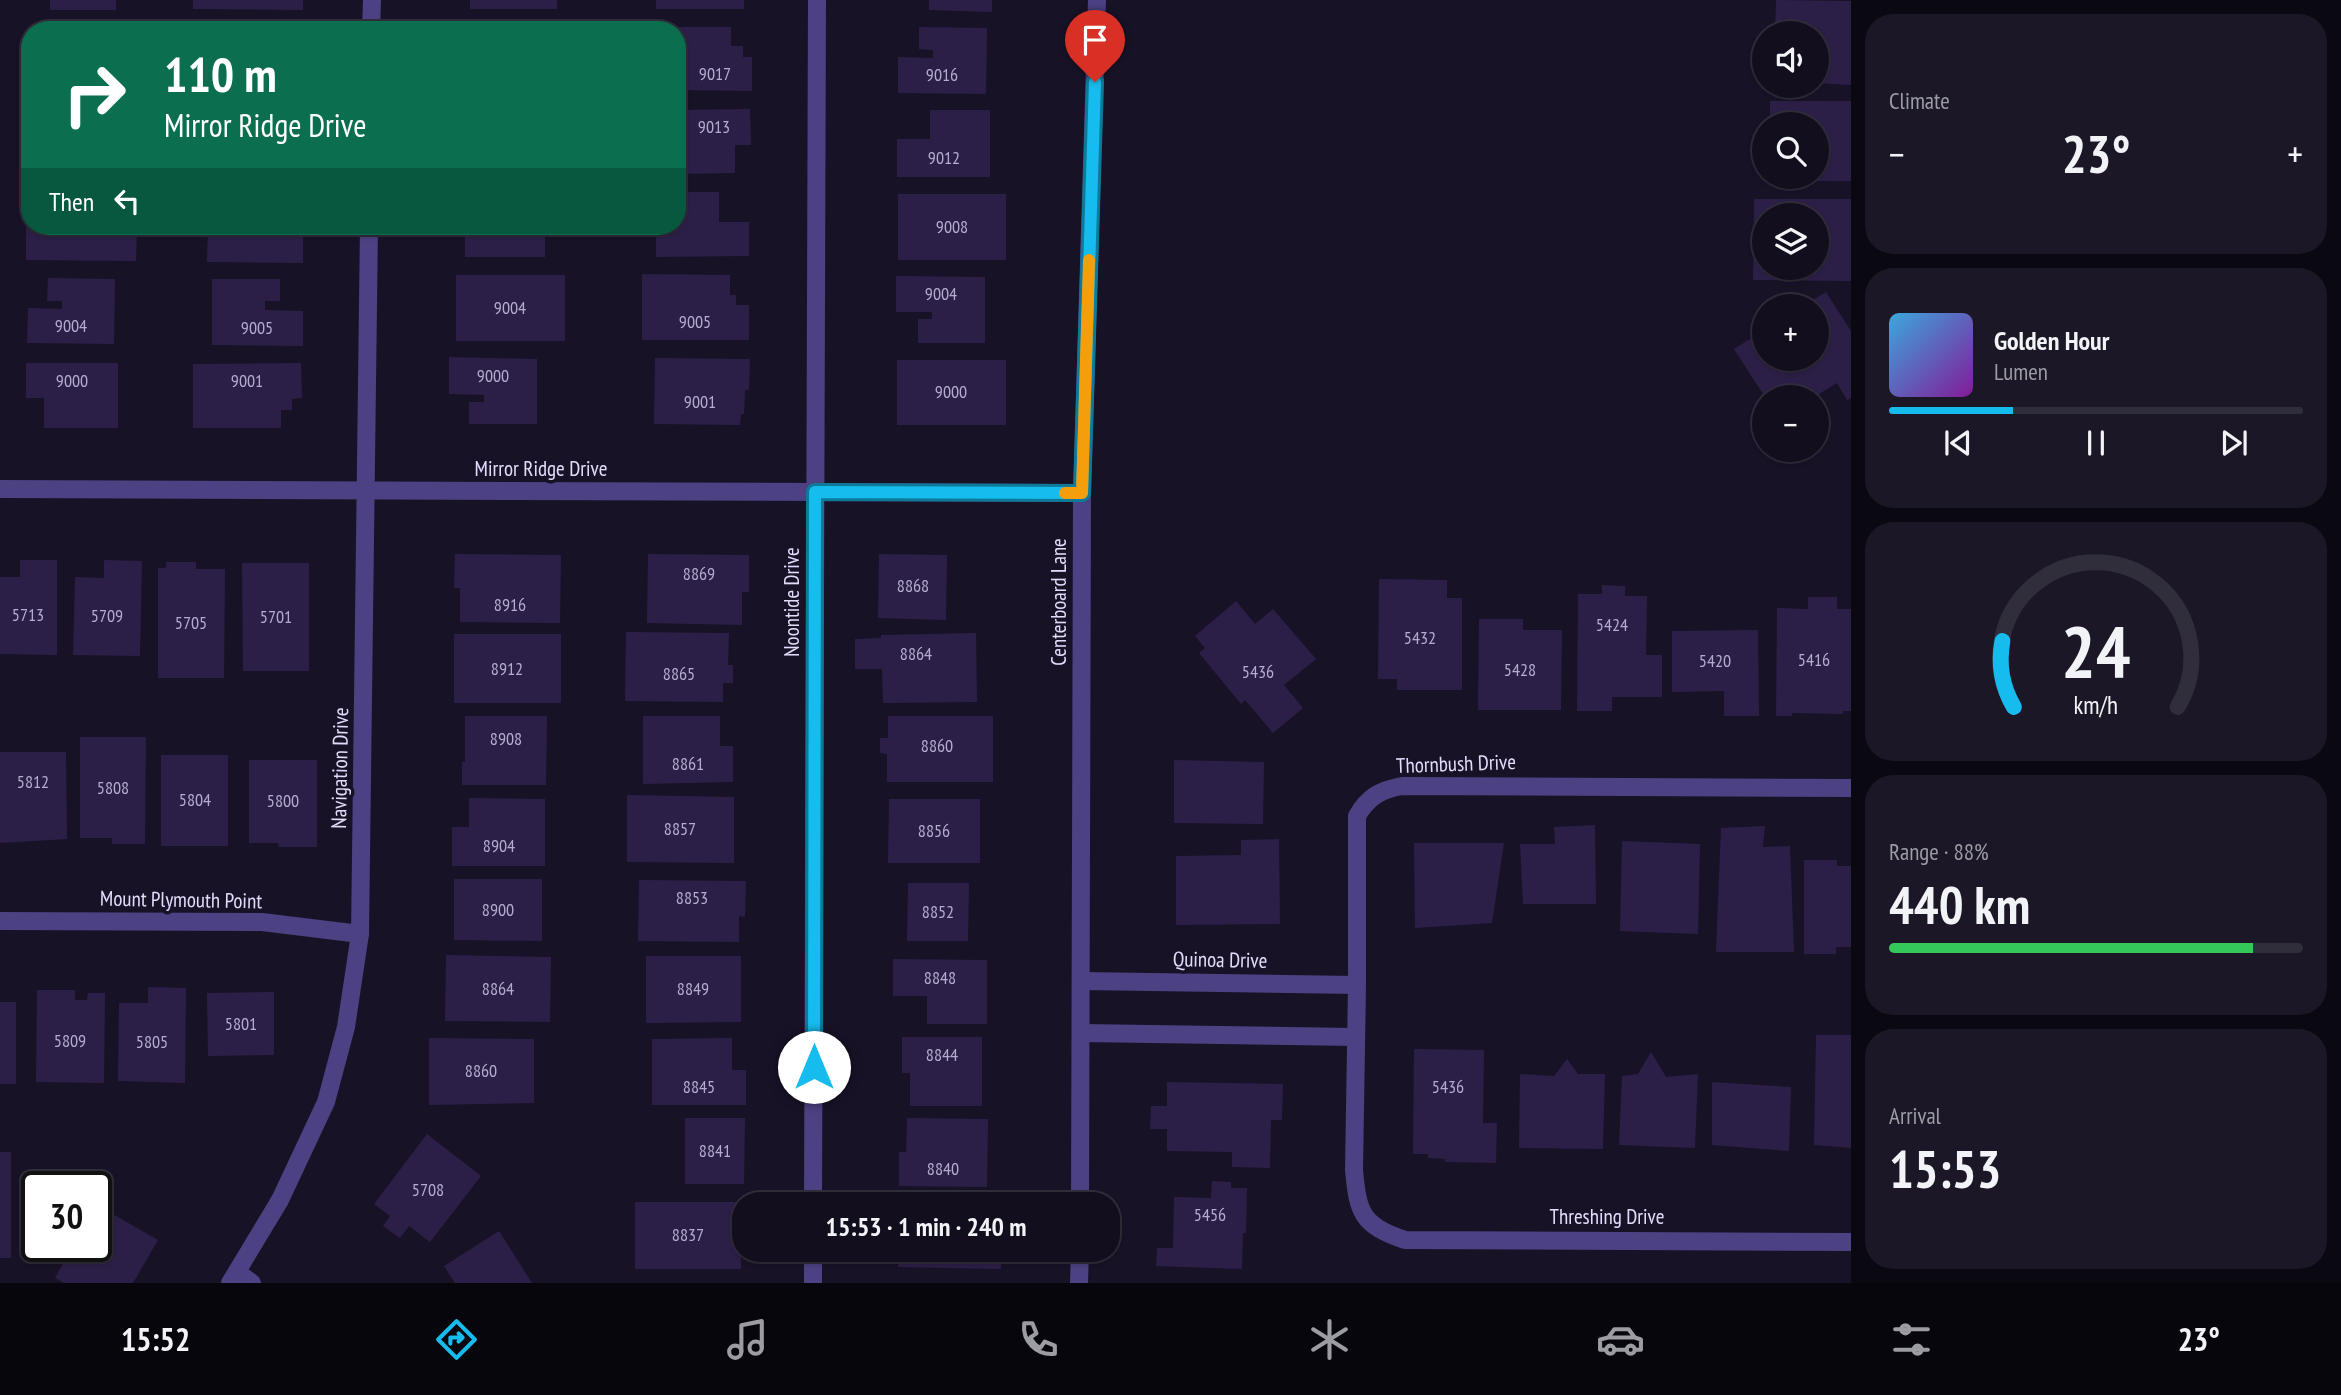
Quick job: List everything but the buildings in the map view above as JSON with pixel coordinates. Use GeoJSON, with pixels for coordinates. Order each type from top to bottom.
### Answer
{"type":"FeatureCollection","features":[{"type":"Feature","properties":{"kind":"street"},"geometry":{"type":"LineString","coordinates":[[371,21],[372,0]]}},
{"type":"Feature","properties":{"kind":"street","name":"Noontide Drive"},"geometry":{"type":"LineString","coordinates":[[813,1192],[817,0]]}},
{"type":"Feature","properties":{"kind":"street","name":"Centerboard Lane"},"geometry":{"type":"LineString","coordinates":[[1080,1192],[1082,493],[1097,0]]}},
{"type":"Feature","properties":{"kind":"street","name":"Navigation Drive"},"geometry":{"type":"LineString","coordinates":[[233,1278],[280,1200],[326,1102],[346,1027],[360,934],[369,235]]}},
{"type":"Feature","properties":{"kind":"street","name":"Mirror Ridge Drive"},"geometry":{"type":"LineString","coordinates":[[0,489],[1082,493]]}},
{"type":"Feature","properties":{"kind":"street","name":"Thornbush Drive"},"geometry":{"type":"LineString","coordinates":[[1368,1222],[1357,1200],[1354,1170],[1357,816],[1365,802],[1382,790],[1402,786],[1851,788]]}},
{"type":"Feature","properties":{"kind":"street","name":"Mount Plymouth Point"},"geometry":{"type":"LineString","coordinates":[[0,921],[262,922],[360,934]]}},
{"type":"Feature","properties":{"kind":"street","name":"Quinoa Drive"},"geometry":{"type":"LineString","coordinates":[[1082,981],[1357,985]]}},
{"type":"Feature","properties":{"kind":"street"},"geometry":{"type":"LineString","coordinates":[[1082,1033],[1356,1037]]}},
{"type":"Feature","properties":{"kind":"street","name":"Threshing Drive"},"geometry":{"type":"LineString","coordinates":[[1368,1222],[1381,1232],[1405,1240],[1851,1242]]}},
{"type":"Feature","properties":{"kind":"street"},"geometry":{"type":"LineString","coordinates":[[813,1262],[813,1283]]}},
{"type":"Feature","properties":{"kind":"street"},"geometry":{"type":"LineString","coordinates":[[1079,1283],[1080,1262]]}},
{"type":"Feature","properties":{"kind":"street"},"geometry":{"type":"LineString","coordinates":[[233,1278],[252,1283]]}},
{"type":"Feature","properties":{"kind":"slow traffic"},"geometry":{"type":"LineString","coordinates":[[1065,493],[1082,493],[1089,260]]}},
{"type":"Feature","properties":{"kind":"route"},"geometry":{"type":"LineString","coordinates":[[814,1067],[815,492],[1082,493],[1095,82]]}}]}
